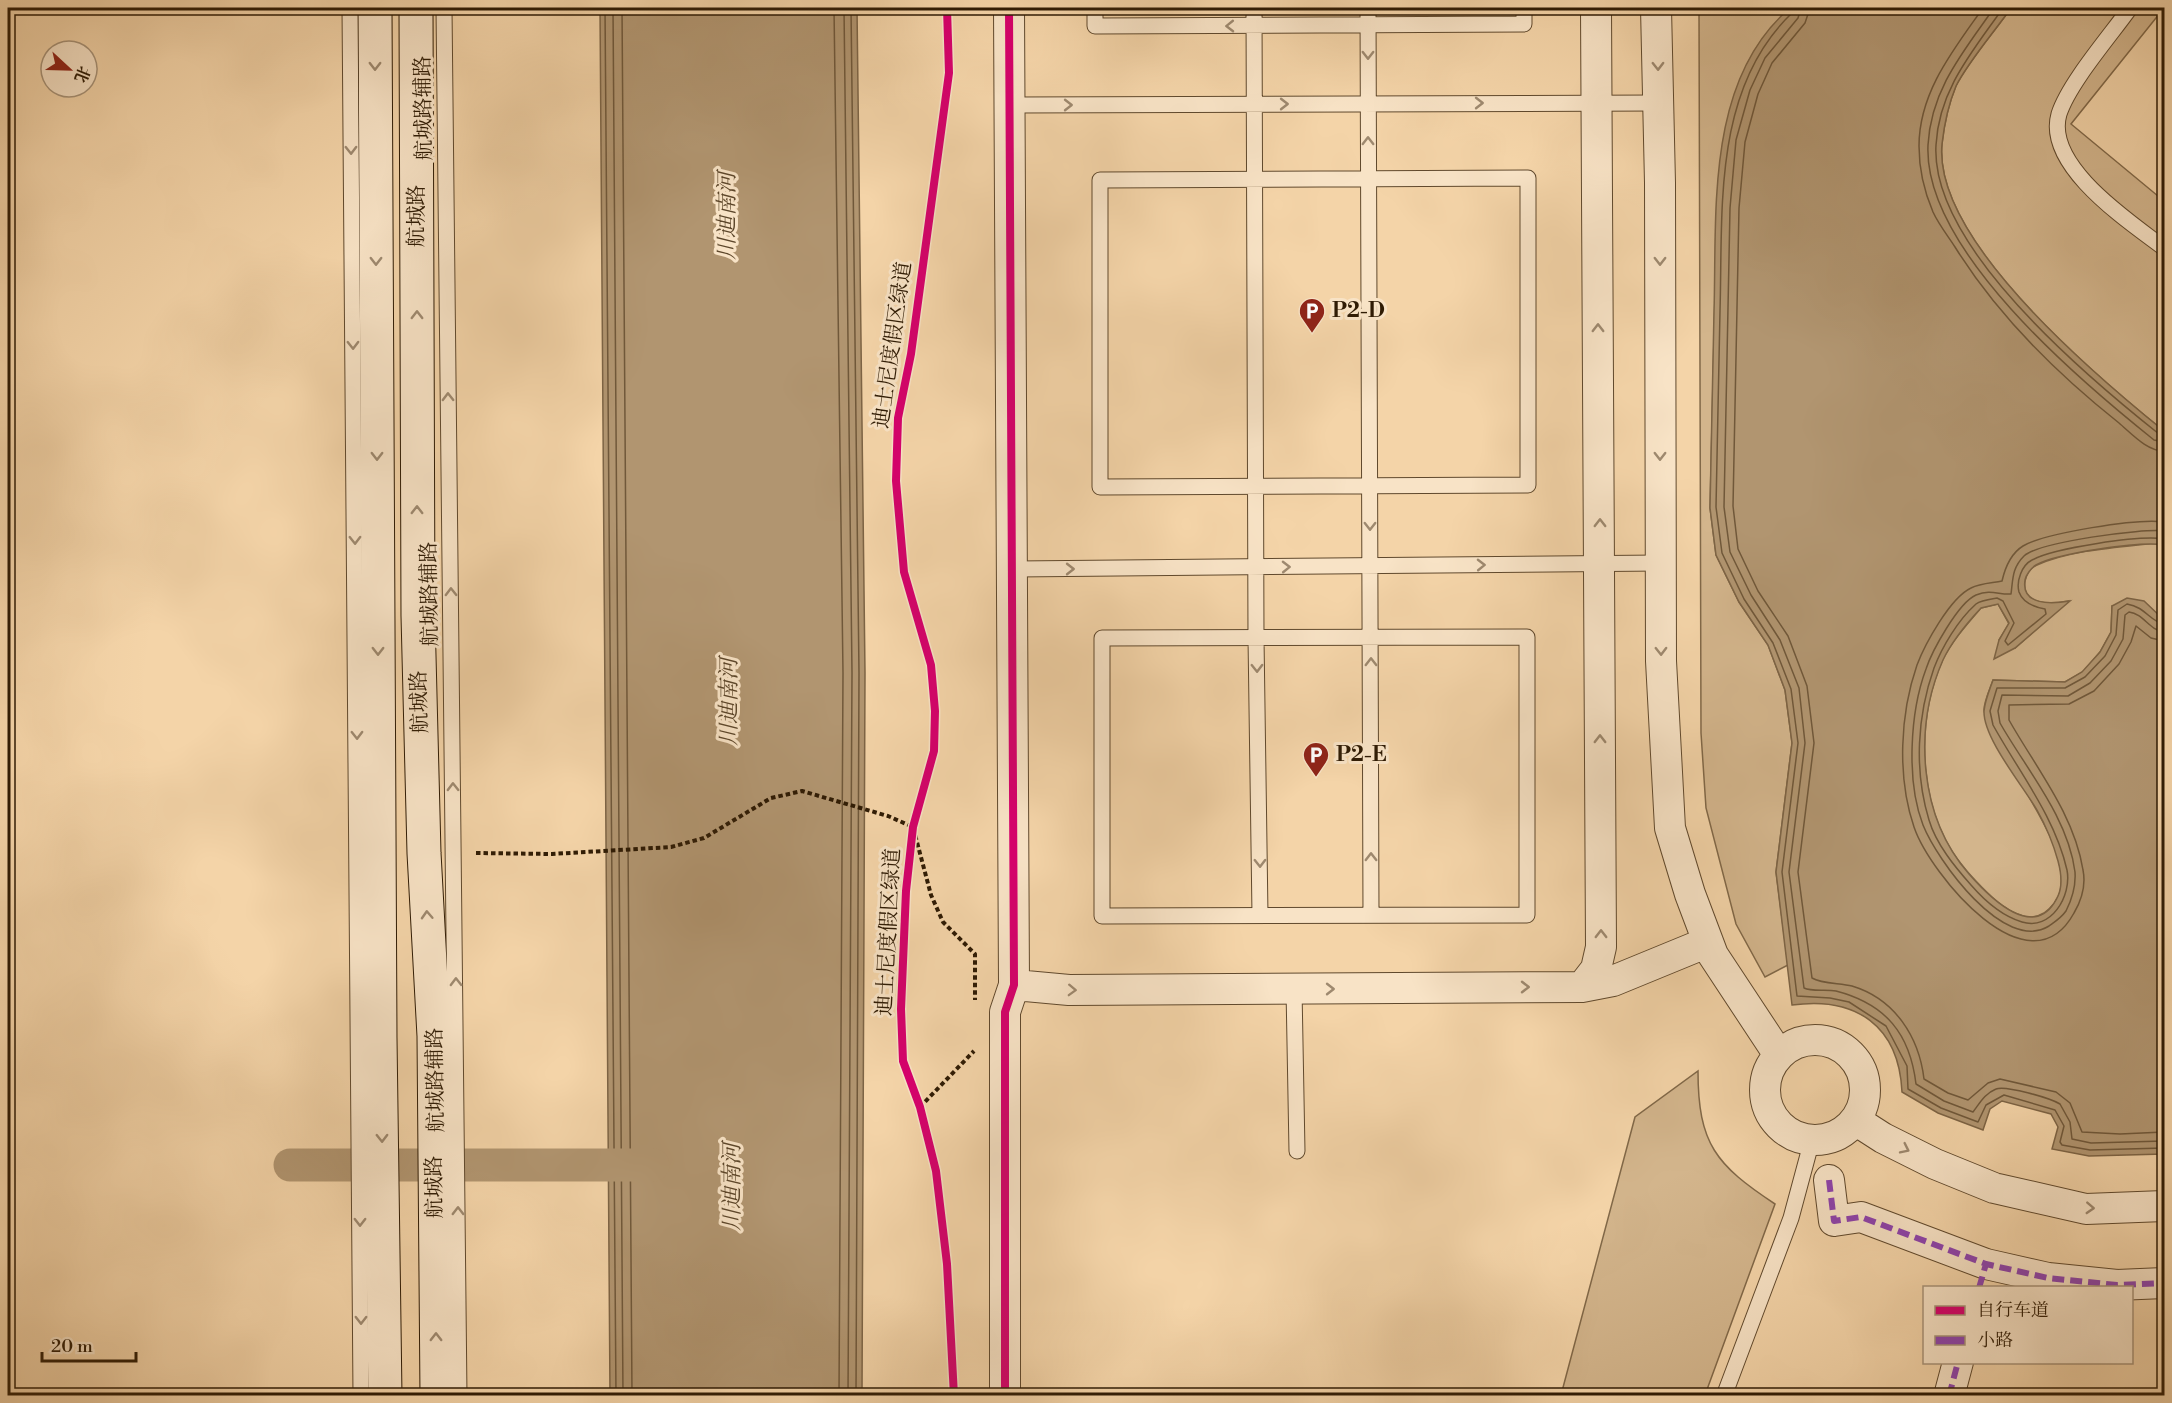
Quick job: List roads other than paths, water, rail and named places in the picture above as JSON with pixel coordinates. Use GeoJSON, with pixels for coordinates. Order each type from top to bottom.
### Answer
{"type":"FeatureCollection","features":[{"type":"Feature","properties":{"kind":"main road","name":"航城路"},"geometry":{"type":"LineString","coordinates":[[375,8],[370,1038],[372,1265],[385,1395]]}},
{"type":"Feature","properties":{"kind":"main road","name":"航城路"},"geometry":{"type":"LineString","coordinates":[[416,8],[418,616],[424,853],[445,1038],[447,1269],[437,1395]]}},
{"type":"Feature","properties":{"kind":"street"},"geometry":{"type":"LineString","coordinates":[[1005,1395],[1005,1012],[1014,985],[1009,8]]}},
{"type":"Feature","properties":{"kind":"street"},"geometry":{"type":"LineString","coordinates":[[1582,987],[1596,969],[1601,947],[1596,8]]}},
{"type":"Feature","properties":{"kind":"street"},"geometry":{"type":"LineString","coordinates":[[1656,8],[1660,563],[1664,738],[1670,828],[1690,894],[1713,955],[1779,1055]]}},
{"type":"Feature","properties":{"kind":"street"},"geometry":{"type":"LineString","coordinates":[[1014,985],[1069,990],[1582,987],[1612,981],[1708,942]]}},
{"type":"Feature","properties":{"kind":"street"},"geometry":{"type":"LineString","coordinates":[[1808,1041],[1825,1041],[1847,1052],[1861,1072],[1864,1089],[1862,1105],[1854,1120],[1843,1131],[1828,1138],[1812,1140],[1796,1136],[1782,1128],[1772,1116],[1766,1101],[1765,1084],[1770,1069],[1779,1055],[1792,1045],[1808,1041]]}},
{"type":"Feature","properties":{"kind":"street"},"geometry":{"type":"LineString","coordinates":[[1854,1120],[1883,1138],[1935,1164],[1994,1188],[2086,1209],[2164,1206]]}},
{"type":"Feature","properties":{"kind":"street"},"geometry":{"type":"LineString","coordinates":[[1829,1180],[1833,1221],[1861,1217],[1983,1276],[2048,1278],[2117,1285],[2164,1283]]}},
{"type":"Feature","properties":{"kind":"street"},"geometry":{"type":"LineString","coordinates":[[1949,1395],[1957,1364]]}},
{"type":"Feature","properties":{"kind":"lane"},"geometry":{"type":"LineString","coordinates":[[350,8],[370,1038]]}},
{"type":"Feature","properties":{"kind":"lane","name":"航城路辅路"},"geometry":{"type":"LineString","coordinates":[[444,8],[454,853],[445,1038]]}},
{"type":"Feature","properties":{"kind":"lane"},"geometry":{"type":"LineString","coordinates":[[1095,8],[1095,26],[1524,24],[1524,8]]}},
{"type":"Feature","properties":{"kind":"lane"},"geometry":{"type":"LineString","coordinates":[[1254,8],[1256,638],[1260,915]]}},
{"type":"Feature","properties":{"kind":"lane"},"geometry":{"type":"LineString","coordinates":[[1368,8],[1371,915]]}},
{"type":"Feature","properties":{"kind":"lane"},"geometry":{"type":"LineString","coordinates":[[2130,8],[2075,85],[2058,116],[2060,142],[2075,174],[2164,248]]}},
{"type":"Feature","properties":{"kind":"lane"},"geometry":{"type":"LineString","coordinates":[[1010,105],[1658,103]]}},
{"type":"Feature","properties":{"kind":"lane"},"geometry":{"type":"LineString","coordinates":[[1528,178],[1528,485],[1100,487],[1100,180],[1255,179],[1528,178]]}},
{"type":"Feature","properties":{"kind":"lane"},"geometry":{"type":"LineString","coordinates":[[1012,569],[1660,563]]}},
{"type":"Feature","properties":{"kind":"lane"},"geometry":{"type":"LineString","coordinates":[[1371,637],[1527,637],[1527,915],[1102,916],[1102,638],[1371,637]]}},
{"type":"Feature","properties":{"kind":"lane"},"geometry":{"type":"LineString","coordinates":[[1294,989],[1297,1151]]}},
{"type":"Feature","properties":{"kind":"lane"},"geometry":{"type":"LineString","coordinates":[[1724,1395],[1791,1218],[1812,1140]]}},
{"type":"Feature","properties":{"kind":"lane"},"geometry":{"type":"LineString","coordinates":[[361,1395],[372,1265]]}},
{"type":"Feature","properties":{"kind":"lane"},"geometry":{"type":"LineString","coordinates":[[447,1269],[459,1395]]}},
{"type":"Feature","properties":{"kind":"water","name":"川迪南河"},"geometry":{"type":"Polygon","coordinates":[[[600,8],[857,8],[865,673],[862,1395],[610,1395],[600,8]]]}},
{"type":"Feature","properties":{"kind":"water"},"geometry":{"type":"Polygon","coordinates":[[[1790,8],[2011,8],[1967,67],[1953,93],[1942,144],[1946,181],[1963,221],[1990,262],[2024,302],[2099,376],[2164,431],[2164,545],[2099,549],[2062,556],[2036,565],[2026,576],[2025,588],[2028,595],[2047,603],[2070,601],[2015,648],[1994,659],[1999,640],[2009,623],[1998,604],[1981,608],[1960,632],[1943,660],[1933,686],[1927,714],[1925,743],[1926,771],[1931,799],[1952,851],[1969,874],[2001,904],[2013,912],[2026,916],[2038,916],[2049,910],[2060,892],[2060,870],[2052,841],[2040,816],[2005,762],[1985,722],[1986,699],[1993,680],[2065,682],[2082,672],[2100,652],[2111,632],[2112,606],[2127,598],[2144,601],[2164,620],[2164,1154],[2089,1156],[2052,1149],[2058,1127],[2051,1114],[2002,1101],[1990,1109],[1983,1130],[1938,1113],[1902,1092],[1893,1049],[1883,1033],[1870,1020],[1854,1011],[1836,1006],[1815,1003],[1792,1005],[1776,872],[1792,743],[1785,690],[1768,645],[1739,602],[1716,555],[1710,508],[1715,232],[1721,150],[1729,109],[1743,72],[1762,38],[1790,8]]]}},
{"type":"Feature","properties":{"kind":"waterway"},"geometry":{"type":"LineString","coordinates":[[290,1165],[653,1165]]}},
{"type":"Feature","properties":{"kind":"place","name":"P2-D"},"geometry":{"type":"Point","coordinates":[1312,334]}},
{"type":"Feature","properties":{"kind":"place","name":"P2-E"},"geometry":{"type":"Point","coordinates":[1316,778]}}]}
